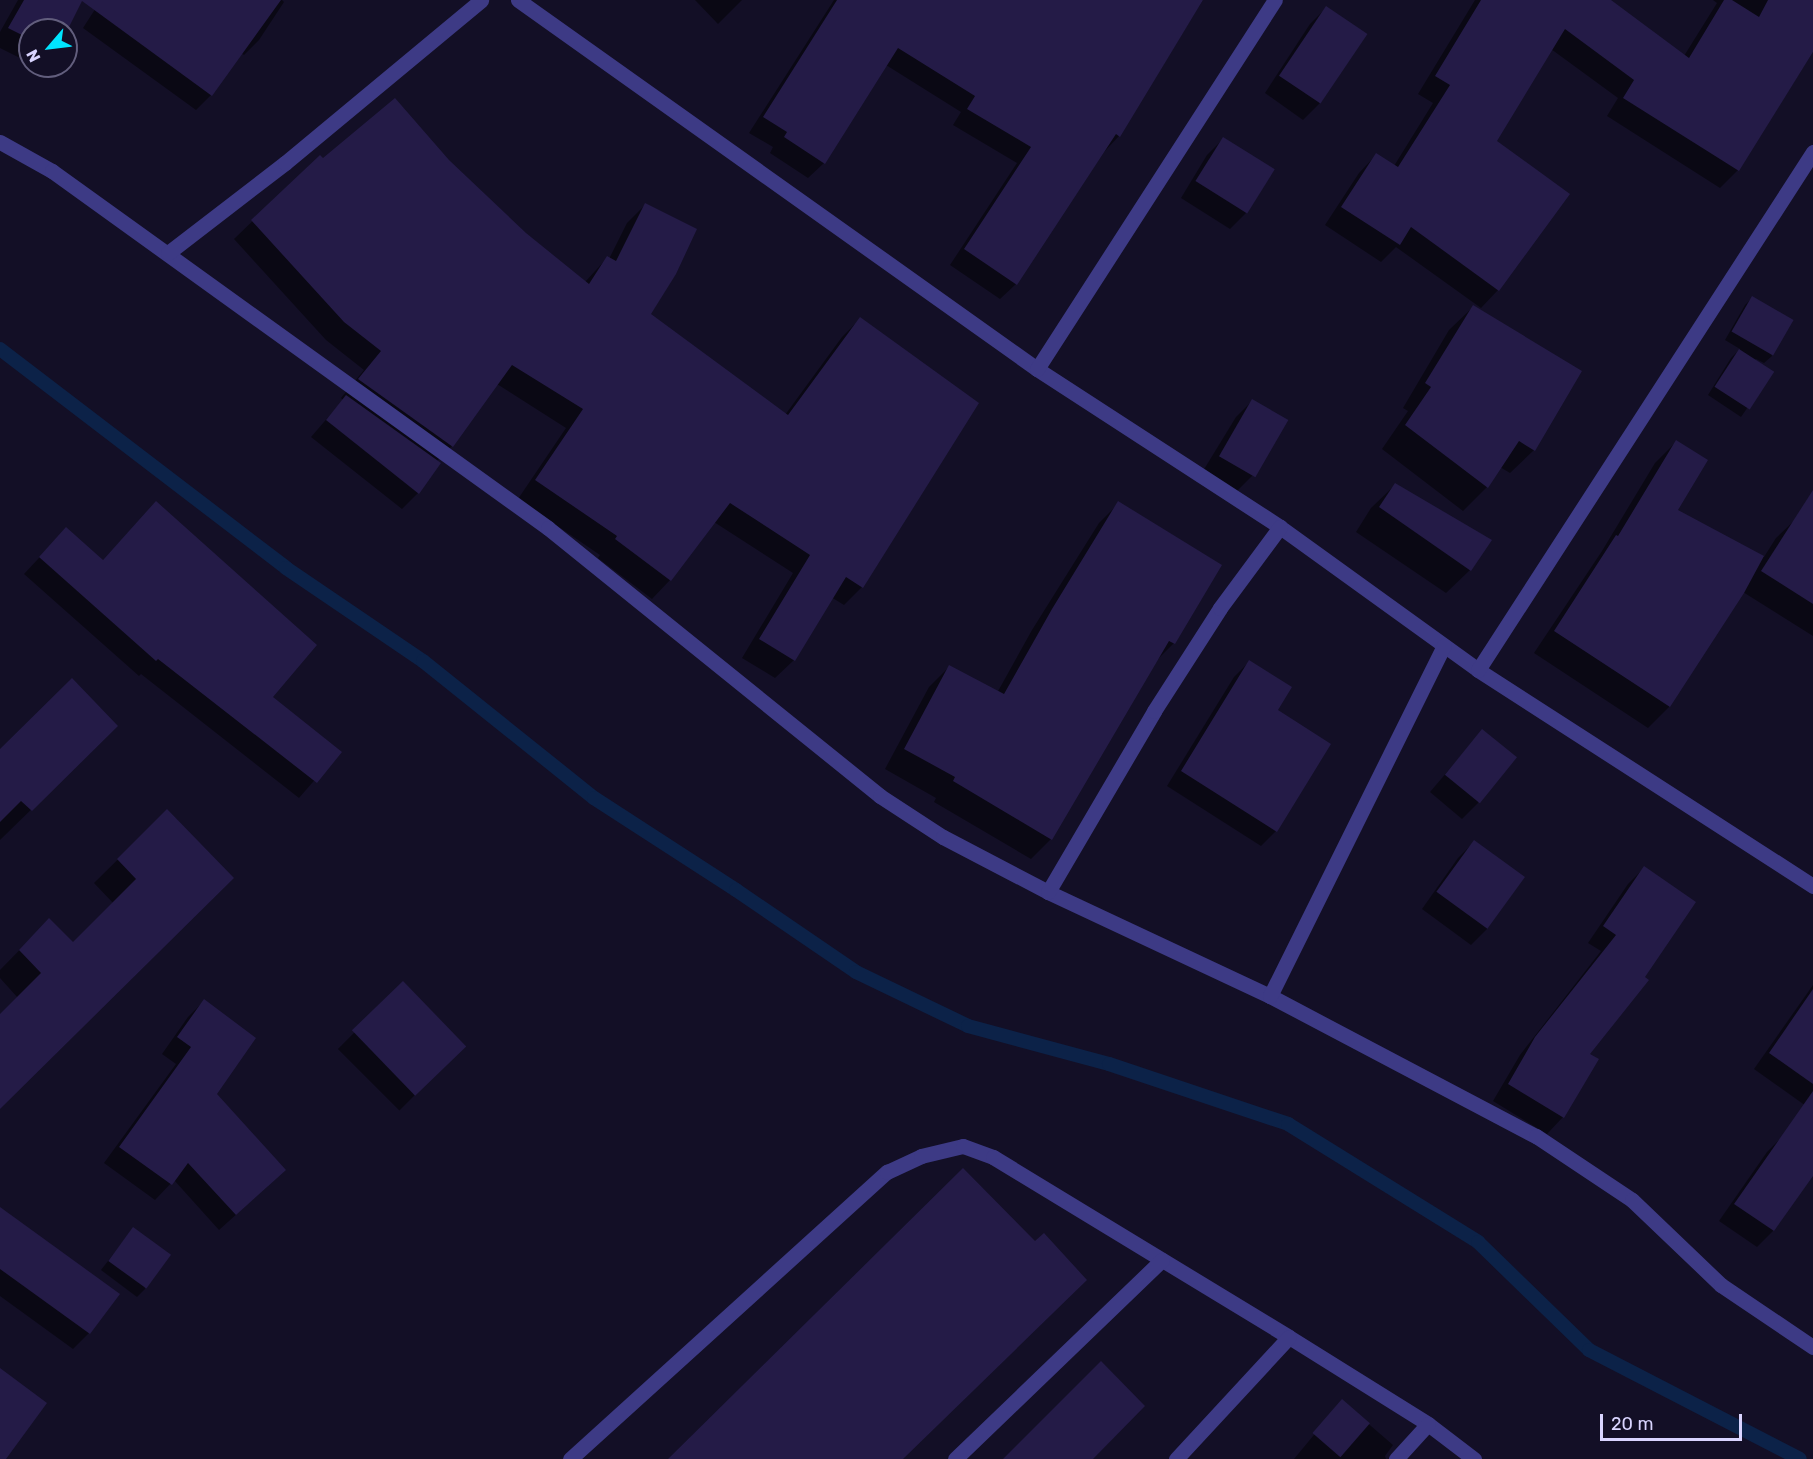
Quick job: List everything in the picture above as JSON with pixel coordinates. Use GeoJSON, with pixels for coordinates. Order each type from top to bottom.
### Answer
{"type":"FeatureCollection","features":[{"type":"Feature","properties":{"kind":"street"},"geometry":{"type":"LineString","coordinates":[[168,253],[285,163],[482,0]]}},
{"type":"Feature","properties":{"kind":"street"},"geometry":{"type":"LineString","coordinates":[[518,0],[1036,369],[1280,527],[1478,670],[1813,886]]}},
{"type":"Feature","properties":{"kind":"street"},"geometry":{"type":"LineString","coordinates":[[1036,369],[1275,0]]}},
{"type":"Feature","properties":{"kind":"street"},"geometry":{"type":"LineString","coordinates":[[0,142],[52,171],[549,528],[880,796],[943,837],[1048,892],[1270,996],[1536,1136],[1632,1200],[1721,1285],[1813,1347]]}},
{"type":"Feature","properties":{"kind":"street"},"geometry":{"type":"LineString","coordinates":[[1478,670],[1813,152]]}},
{"type":"Feature","properties":{"kind":"street"},"geometry":{"type":"LineString","coordinates":[[1048,892],[1154,711],[1220,608],[1280,527]]}},
{"type":"Feature","properties":{"kind":"street"},"geometry":{"type":"LineString","coordinates":[[1270,996],[1444,646]]}},
{"type":"Feature","properties":{"kind":"street"},"geometry":{"type":"LineString","coordinates":[[570,1459],[887,1172],[921,1156],[963,1146],[993,1157],[1289,1337],[1428,1424],[1474,1459]]}},
{"type":"Feature","properties":{"kind":"street"},"geometry":{"type":"LineString","coordinates":[[955,1459],[1162,1260]]}},
{"type":"Feature","properties":{"kind":"street"},"geometry":{"type":"LineString","coordinates":[[1176,1459],[1289,1337]]}},
{"type":"Feature","properties":{"kind":"street"},"geometry":{"type":"LineString","coordinates":[[1396,1459],[1428,1424]]}},
{"type":"Feature","properties":{"kind":"building"},"geometry":{"type":"Polygon","coordinates":[[[24,0],[281,0],[212,96],[82,1],[74,18],[18,18],[18,33],[8,28],[24,0]]]}},
{"type":"Feature","properties":{"kind":"building"},"geometry":{"type":"Polygon","coordinates":[[[837,0],[1203,0],[1120,137],[1116,134],[1017,285],[964,249],[1031,147],[967,109],[975,96],[898,48],[825,164],[784,137],[787,132],[763,117],[837,0]]]}},
{"type":"Feature","properties":{"kind":"building"},"geometry":{"type":"Polygon","coordinates":[[[1481,0],[1611,0],[1689,58],[1724,0],[1732,0],[1759,17],[1768,0],[1813,0],[1813,52],[1739,171],[1623,98],[1634,80],[1565,29],[1497,141],[1570,194],[1499,291],[1411,227],[1400,245],[1341,207],[1376,153],[1398,167],[1450,85],[1435,76],[1481,0]]]}},
{"type":"Feature","properties":{"kind":"building"},"geometry":{"type":"Polygon","coordinates":[[[1326,6],[1367,34],[1320,104],[1279,76],[1326,6]]]}},
{"type":"Feature","properties":{"kind":"building"},"geometry":{"type":"Polygon","coordinates":[[[395,98],[449,160],[526,233],[589,284],[607,256],[616,261],[645,203],[697,229],[676,274],[651,314],[788,415],[860,317],[979,403],[863,588],[846,577],[795,661],[759,639],[810,555],[730,503],[671,581],[615,539],[617,536],[535,480],[583,409],[512,365],[453,447],[358,379],[381,351],[344,322],[251,220],[320,155],[323,158],[395,98]]]}},
{"type":"Feature","properties":{"kind":"building"},"geometry":{"type":"Polygon","coordinates":[[[1223,137],[1275,169],[1247,213],[1195,181],[1223,137]]]}},
{"type":"Feature","properties":{"kind":"building"},"geometry":{"type":"Polygon","coordinates":[[[1752,296],[1794,320],[1773,356],[1732,332],[1752,296]]]}},
{"type":"Feature","properties":{"kind":"building"},"geometry":{"type":"Polygon","coordinates":[[[1473,305],[1582,371],[1535,451],[1519,441],[1488,488],[1405,425],[1431,387],[1425,383],[1473,305]]]}},
{"type":"Feature","properties":{"kind":"building"},"geometry":{"type":"Polygon","coordinates":[[[1739,349],[1774,372],[1750,410],[1714,387],[1739,349]]]}},
{"type":"Feature","properties":{"kind":"building"},"geometry":{"type":"Polygon","coordinates":[[[346,395],[441,463],[419,494],[326,420],[346,395]]]}},
{"type":"Feature","properties":{"kind":"building"},"geometry":{"type":"Polygon","coordinates":[[[1252,399],[1288,420],[1255,477],[1219,456],[1252,399]]]}},
{"type":"Feature","properties":{"kind":"building"},"geometry":{"type":"Polygon","coordinates":[[[1676,440],[1708,460],[1678,510],[1764,556],[1744,593],[1670,707],[1554,631],[1616,535],[1618,536],[1676,440]]]}},
{"type":"Feature","properties":{"kind":"building"},"geometry":{"type":"Polygon","coordinates":[[[1395,483],[1492,540],[1471,571],[1379,507],[1395,483]]]}},
{"type":"Feature","properties":{"kind":"building"},"geometry":{"type":"Polygon","coordinates":[[[1813,490],[1813,604],[1761,571],[1813,490]]]}},
{"type":"Feature","properties":{"kind":"building"},"geometry":{"type":"Polygon","coordinates":[[[156,501],[317,645],[273,697],[342,752],[317,783],[158,659],[156,661],[39,557],[66,527],[103,560],[156,501]]]}},
{"type":"Feature","properties":{"kind":"building"},"geometry":{"type":"Polygon","coordinates":[[[1118,501],[1222,565],[1175,644],[1169,641],[1052,840],[953,781],[955,777],[904,749],[949,665],[1004,694],[1052,609],[1118,501]]]}},
{"type":"Feature","properties":{"kind":"building"},"geometry":{"type":"Polygon","coordinates":[[[1249,660],[1292,687],[1278,710],[1331,744],[1277,832],[1181,771],[1249,660]]]}},
{"type":"Feature","properties":{"kind":"building"},"geometry":{"type":"Polygon","coordinates":[[[72,678],[118,726],[32,811],[21,801],[0,822],[0,749],[72,678]]]}},
{"type":"Feature","properties":{"kind":"building"},"geometry":{"type":"Polygon","coordinates":[[[1482,729],[1517,757],[1480,803],[1445,775],[1482,729]]]}},
{"type":"Feature","properties":{"kind":"building"},"geometry":{"type":"Polygon","coordinates":[[[167,809],[234,878],[0,1109],[0,1014],[41,973],[19,950],[49,918],[73,942],[136,879],[117,859],[167,809]]]}},
{"type":"Feature","properties":{"kind":"building"},"geometry":{"type":"Polygon","coordinates":[[[1474,840],[1525,877],[1487,929],[1436,892],[1474,840]]]}},
{"type":"Feature","properties":{"kind":"building"},"geometry":{"type":"Polygon","coordinates":[[[1644,866],[1696,902],[1645,977],[1649,980],[1590,1054],[1599,1059],[1564,1118],[1508,1084],[1535,1037],[1616,935],[1603,926],[1644,866]]]}},
{"type":"Feature","properties":{"kind":"building"},"geometry":{"type":"Polygon","coordinates":[[[403,981],[466,1046],[415,1096],[352,1030],[403,981]]]}},
{"type":"Feature","properties":{"kind":"building"},"geometry":{"type":"Polygon","coordinates":[[[1813,989],[1813,1084],[1769,1053],[1813,989]]]}},
{"type":"Feature","properties":{"kind":"building"},"geometry":{"type":"Polygon","coordinates":[[[204,999],[256,1038],[217,1094],[286,1170],[236,1215],[188,1163],[172,1185],[119,1147],[191,1047],[177,1037],[204,999]]]}},
{"type":"Feature","properties":{"kind":"building"},"geometry":{"type":"Polygon","coordinates":[[[1813,1091],[1813,1176],[1774,1231],[1734,1204],[1813,1091]]]}},
{"type":"Feature","properties":{"kind":"building"},"geometry":{"type":"Polygon","coordinates":[[[963,1168],[1035,1241],[1044,1233],[1087,1280],[903,1459],[668,1459],[963,1168]]]}},
{"type":"Feature","properties":{"kind":"building"},"geometry":{"type":"Polygon","coordinates":[[[0,1207],[120,1294],[90,1334],[0,1269],[0,1207]]]}},
{"type":"Feature","properties":{"kind":"building"},"geometry":{"type":"Polygon","coordinates":[[[133,1227],[171,1255],[146,1289],[108,1261],[133,1227]]]}},
{"type":"Feature","properties":{"kind":"building"},"geometry":{"type":"Polygon","coordinates":[[[1101,1361],[1145,1406],[1093,1459],[1003,1459],[1101,1361]]]}},
{"type":"Feature","properties":{"kind":"building"},"geometry":{"type":"Polygon","coordinates":[[[0,1368],[47,1403],[6,1459],[0,1459],[0,1368]]]}},
{"type":"Feature","properties":{"kind":"building"},"geometry":{"type":"Polygon","coordinates":[[[1342,1399],[1370,1423],[1340,1457],[1312,1433],[1342,1399]]]}},
{"type":"Feature","properties":{"kind":"waterway"},"geometry":{"type":"LineString","coordinates":[[0,349],[286,568],[423,661],[594,798],[736,890],[856,972],[968,1026],[1109,1064],[1288,1124],[1478,1242],[1589,1350],[1800,1459]]}}]}
